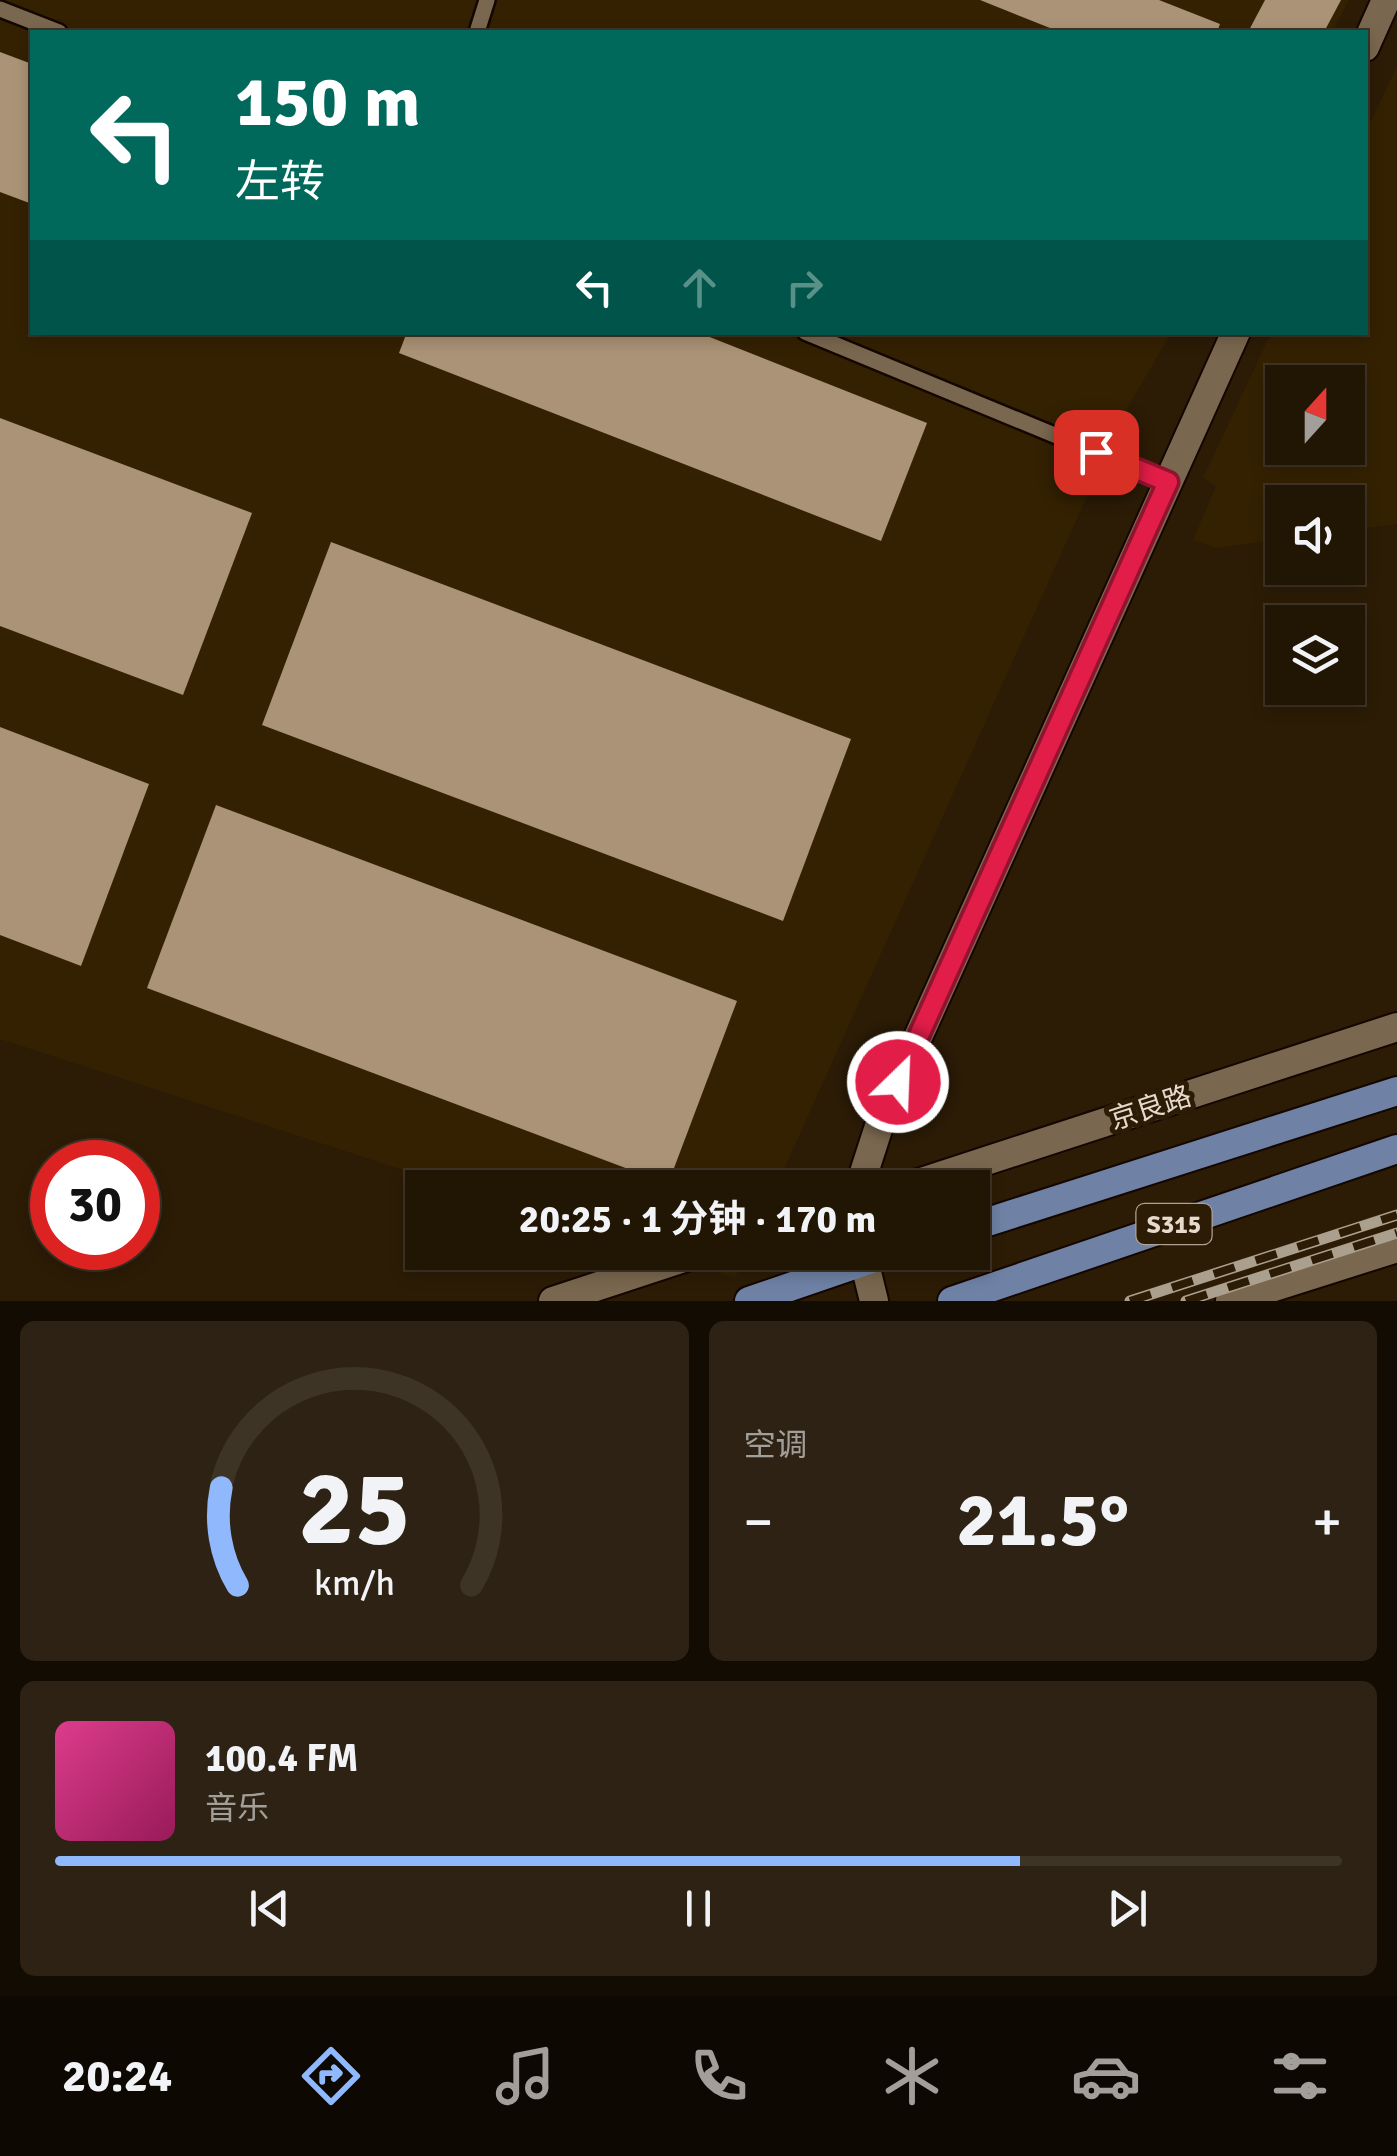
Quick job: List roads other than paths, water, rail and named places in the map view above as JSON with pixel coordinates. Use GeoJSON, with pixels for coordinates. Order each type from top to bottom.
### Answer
{"type":"FeatureCollection","features":[{"type":"Feature","properties":{"kind":"main road","name":"S315"},"geometry":{"type":"LineString","coordinates":[[990,1221],[1397,1091]]}},
{"type":"Feature","properties":{"kind":"main road","name":"S315"},"geometry":{"type":"LineString","coordinates":[[952,1301],[1397,1149]]}},
{"type":"Feature","properties":{"kind":"main road"},"geometry":{"type":"LineString","coordinates":[[749,1301],[829,1270]]}},
{"type":"Feature","properties":{"kind":"street"},"geometry":{"type":"LineString","coordinates":[[1368,40],[1386,0]]}},
{"type":"Feature","properties":{"kind":"street"},"geometry":{"type":"LineString","coordinates":[[865,1170],[882,1117],[1235,335]]}},
{"type":"Feature","properties":{"kind":"street","name":"京良路"},"geometry":{"type":"LineString","coordinates":[[957,1170],[1397,1027]]}},
{"type":"Feature","properties":{"kind":"street"},"geometry":{"type":"LineString","coordinates":[[1230,1301],[1397,1248]]}},
{"type":"Feature","properties":{"kind":"street"},"geometry":{"type":"LineString","coordinates":[[553,1301],[647,1270]]}},
{"type":"Feature","properties":{"kind":"street"},"geometry":{"type":"LineString","coordinates":[[866,1270],[874,1301]]}},
{"type":"Feature","properties":{"kind":"lane"},"geometry":{"type":"LineString","coordinates":[[477,30],[487,0]]}},
{"type":"Feature","properties":{"kind":"lane"},"geometry":{"type":"LineString","coordinates":[[0,9],[54,30]]}},
{"type":"Feature","properties":{"kind":"lane"},"geometry":{"type":"LineString","coordinates":[[812,335],[1168,482]]}},
{"type":"Feature","properties":{"kind":"railway"},"geometry":{"type":"LineString","coordinates":[[1130,1301],[1397,1215]]}},
{"type":"Feature","properties":{"kind":"railway"},"geometry":{"type":"LineString","coordinates":[[1186,1301],[1397,1233]]}}]}
